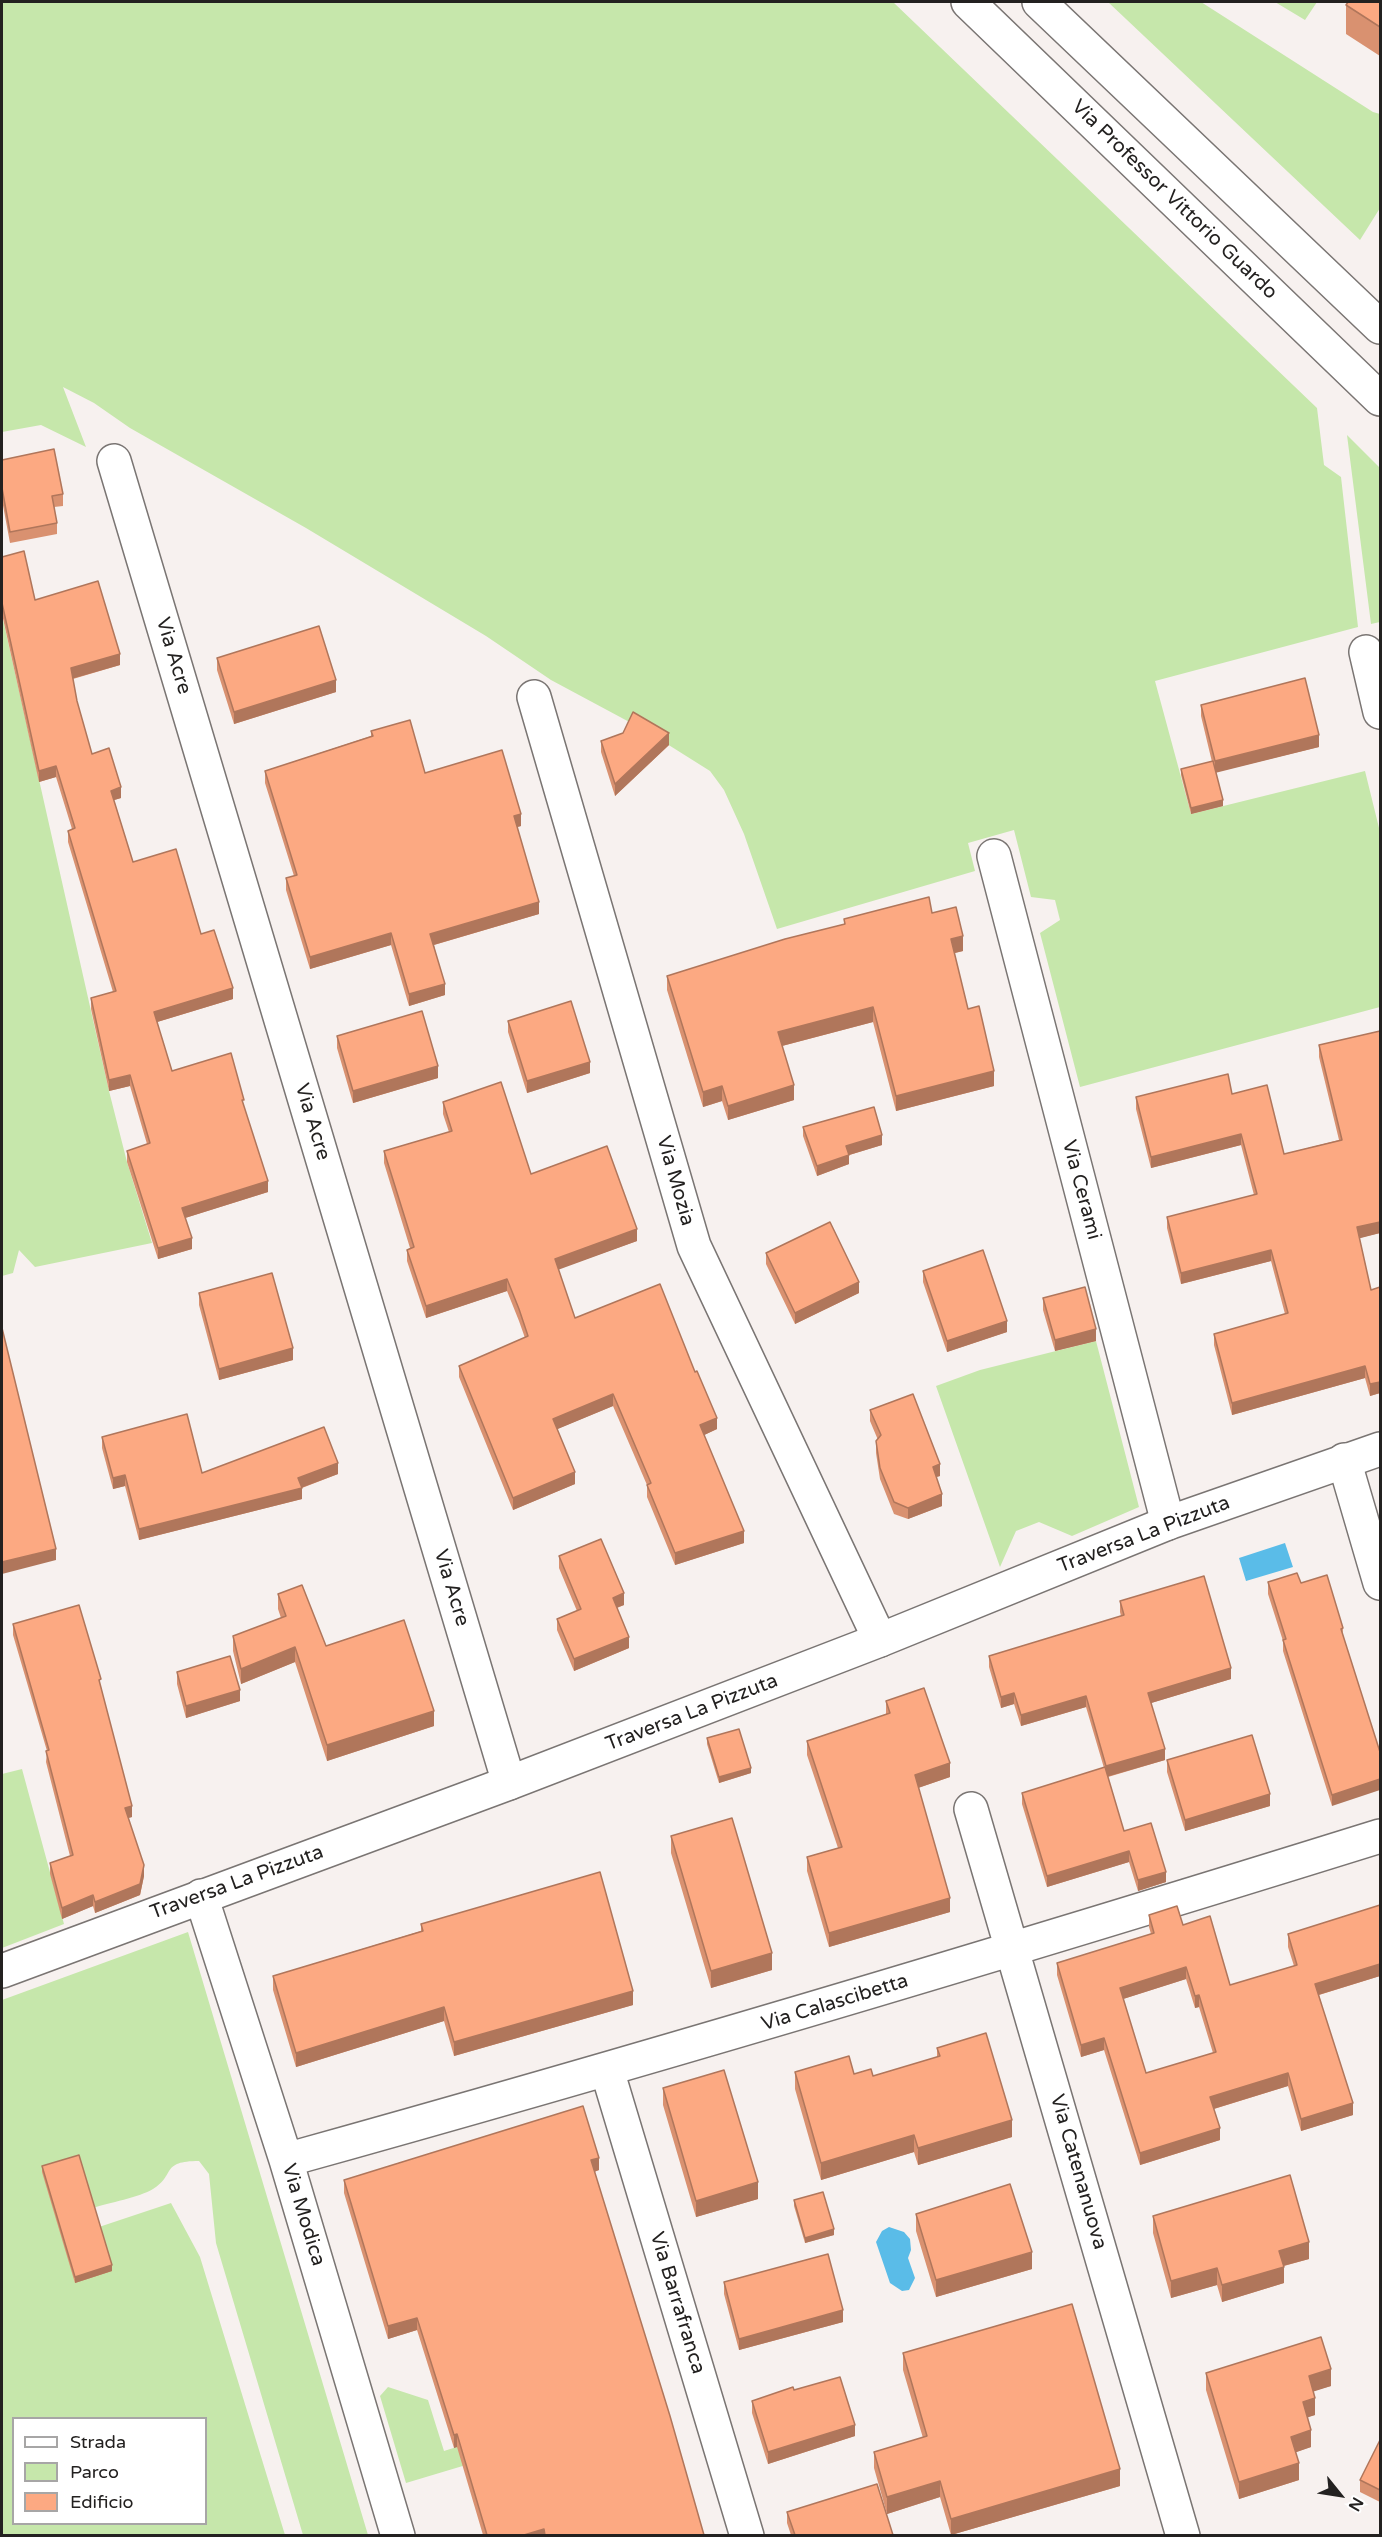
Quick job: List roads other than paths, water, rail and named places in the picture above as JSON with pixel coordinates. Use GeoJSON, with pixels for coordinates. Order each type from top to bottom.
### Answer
{"type":"FeatureCollection","features":[{"type":"Feature","properties":{"kind":"street","name":"Via Professor Vittorio Guardo"},"geometry":{"type":"LineString","coordinates":[[968,2],[1380,399]]}},
{"type":"Feature","properties":{"kind":"street"},"geometry":{"type":"LineString","coordinates":[[1039,2],[1380,327]]}},
{"type":"Feature","properties":{"kind":"street","name":"Via Acre"},"geometry":{"type":"LineString","coordinates":[[114,461],[509,1783]]}},
{"type":"Feature","properties":{"kind":"street"},"geometry":{"type":"LineString","coordinates":[[1366,652],[1380,711]]}},
{"type":"Feature","properties":{"kind":"street","name":"Via Mozia"},"geometry":{"type":"LineString","coordinates":[[534,697],[694,1246],[880,1640]]}},
{"type":"Feature","properties":{"kind":"street","name":"Via Cerami"},"geometry":{"type":"LineString","coordinates":[[994,856],[1168,1523]]}},
{"type":"Feature","properties":{"kind":"street","name":"Traversa La Pizzuta"},"geometry":{"type":"LineString","coordinates":[[2,1971],[509,1783],[880,1640],[1168,1523],[1380,1449]]}},
{"type":"Feature","properties":{"kind":"street"},"geometry":{"type":"LineString","coordinates":[[1344,1460],[1380,1582]]}},
{"type":"Feature","properties":{"kind":"street","name":"Via Catenanuova"},"geometry":{"type":"LineString","coordinates":[[971,1809],[1184,2535]]}},
{"type":"Feature","properties":{"kind":"street","name":"Via Calascibetta"},"geometry":{"type":"LineString","coordinates":[[286,2160],[607,2070],[1013,1950],[1380,1836]]}},
{"type":"Feature","properties":{"kind":"street","name":"Via Modica"},"geometry":{"type":"LineString","coordinates":[[201,1896],[286,2160],[398,2535]]}},
{"type":"Feature","properties":{"kind":"street","name":"Via Barrafranca"},"geometry":{"type":"LineString","coordinates":[[607,2070],[747,2535]]}},
{"type":"Feature","properties":{"kind":"water"},"geometry":{"type":"Polygon","coordinates":[[[1285,1543],[1293,1567],[1246,1581],[1239,1558],[1285,1543]]]}},
{"type":"Feature","properties":{"kind":"water"},"geometry":{"type":"Polygon","coordinates":[[[889,2227],[904,2232],[910,2239],[911,2250],[908,2258],[915,2278],[909,2290],[902,2291],[890,2283],[876,2242],[882,2231],[889,2227]]]}}]}
